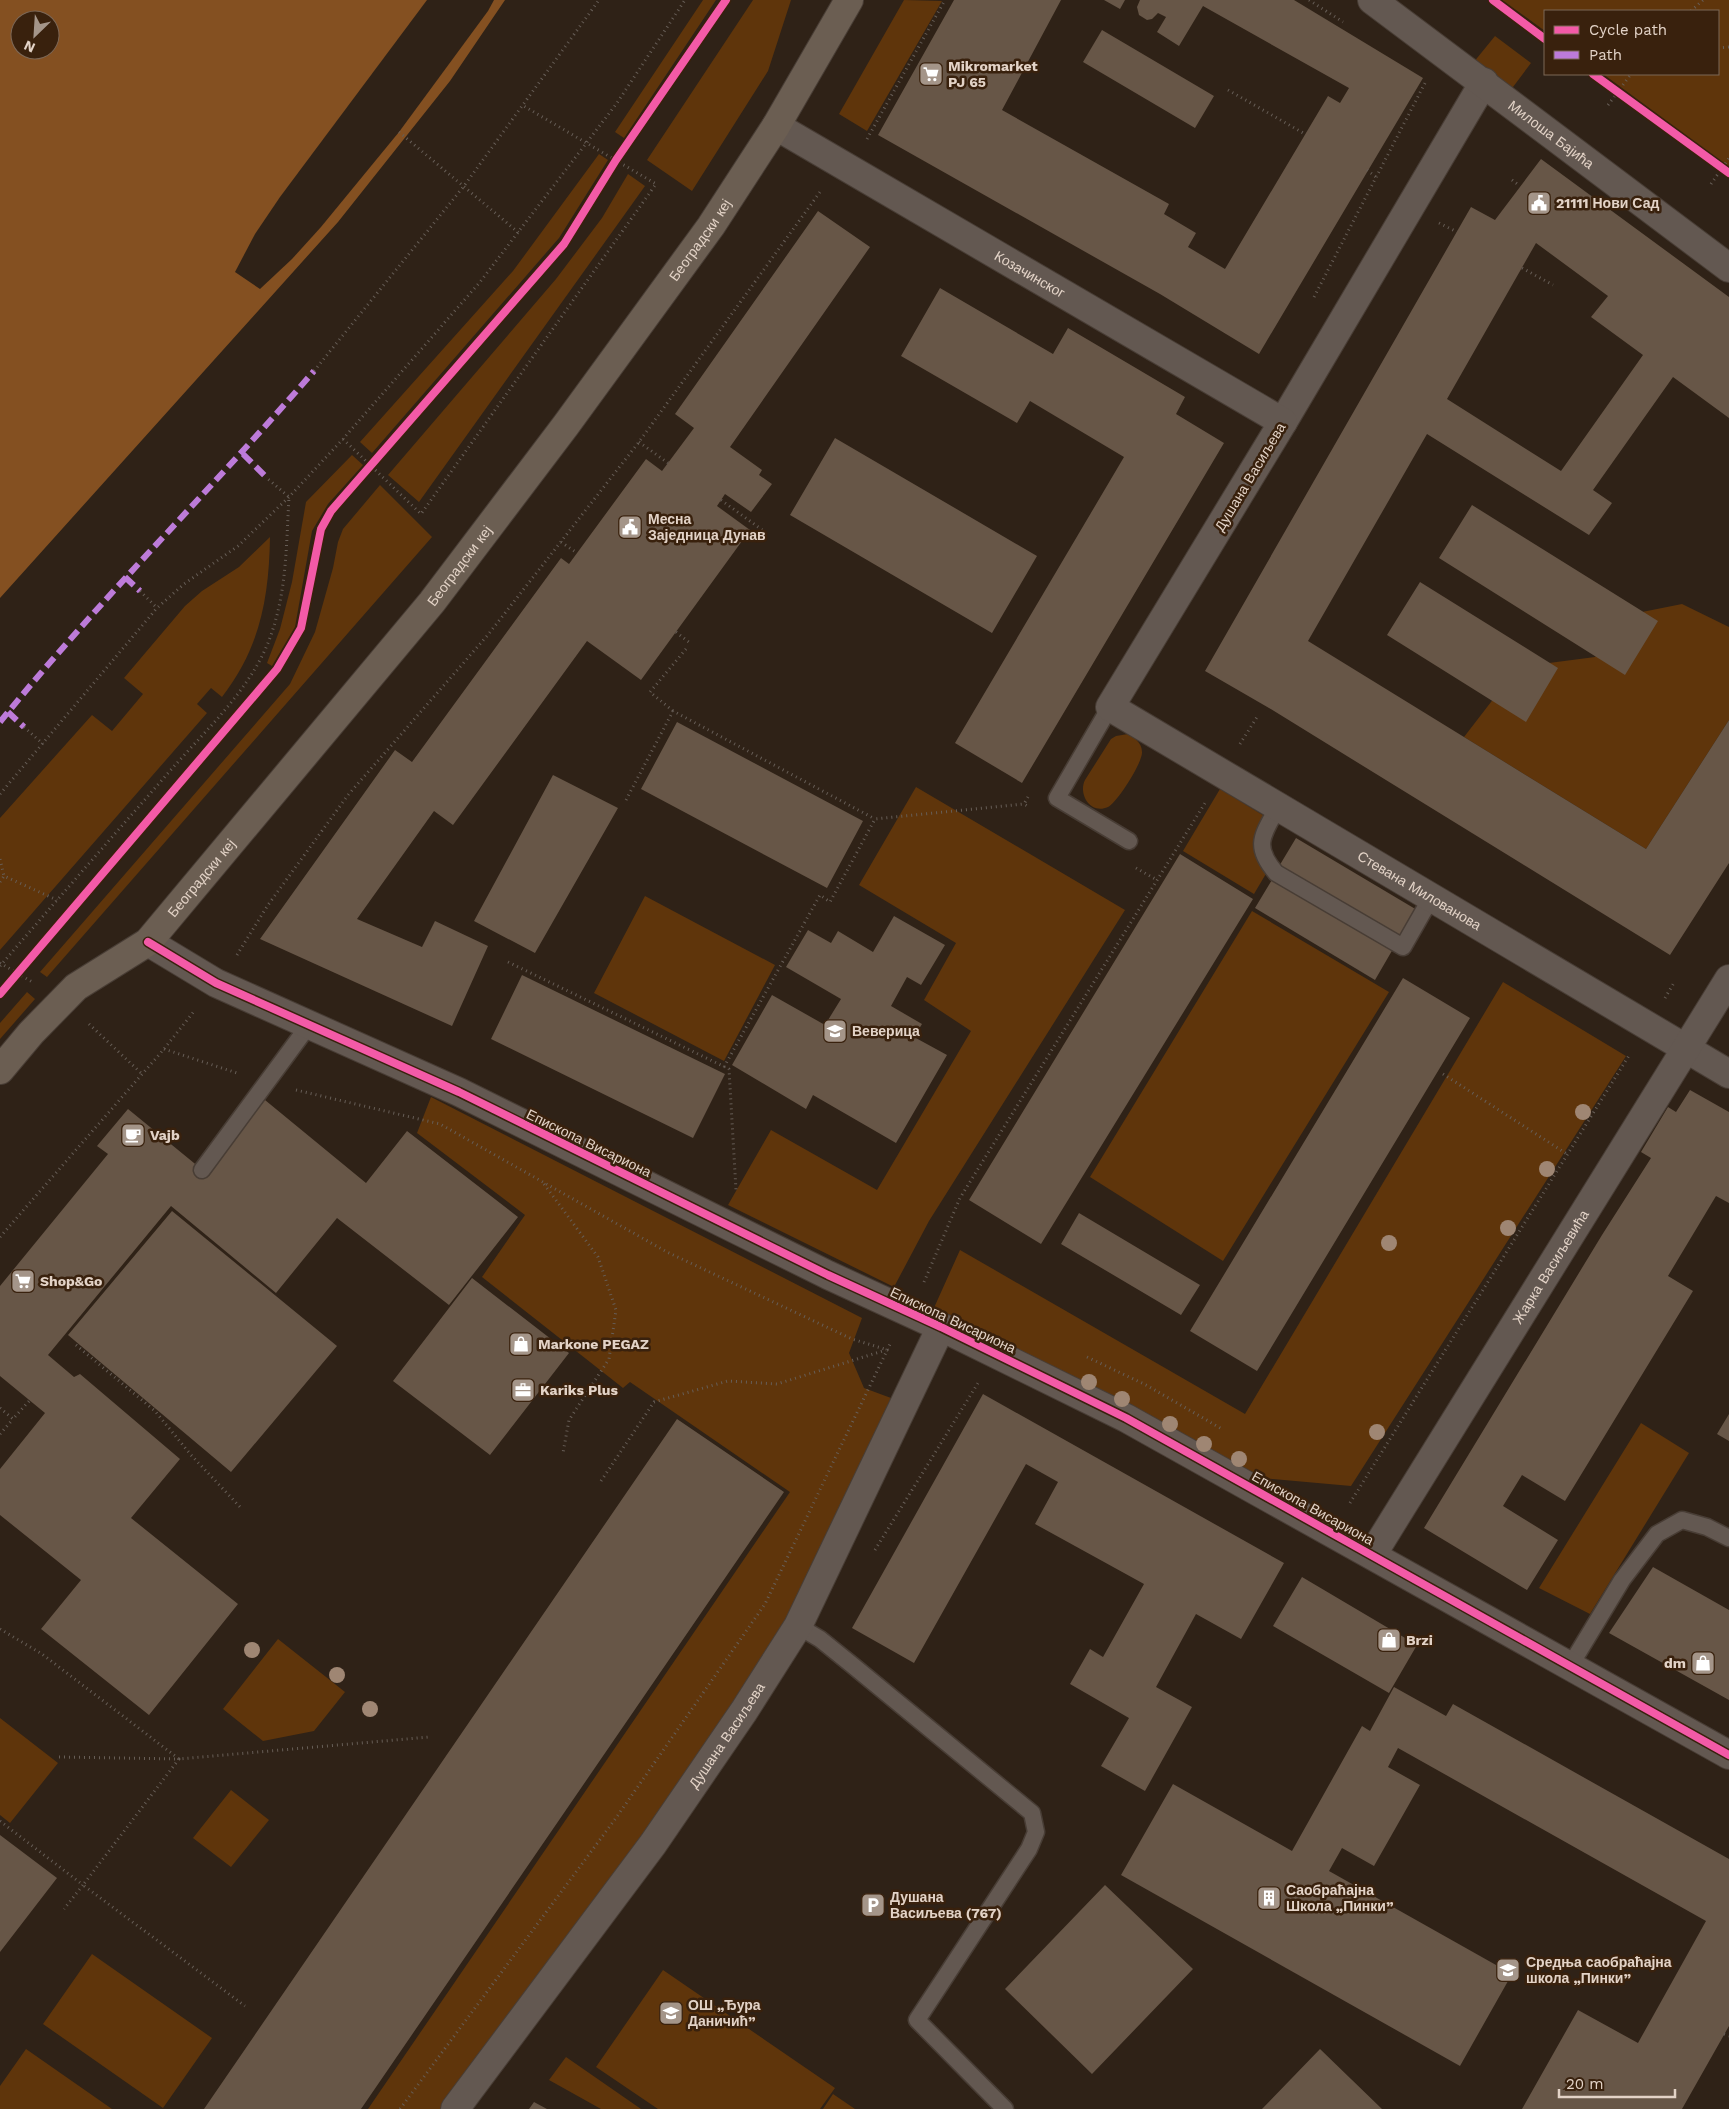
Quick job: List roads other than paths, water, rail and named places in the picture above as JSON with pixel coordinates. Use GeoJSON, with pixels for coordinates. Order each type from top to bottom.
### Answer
{"type":"FeatureCollection","features":[{"type":"Feature","properties":{"kind":"main road","name":"Београдски кеј"},"geometry":{"type":"LineString","coordinates":[[0,1070],[31,1033],[76,986],[148,942],[432,602],[653,308],[712,226],[776,126],[849,0]]}},
{"type":"Feature","properties":{"kind":"street","name":"Милоша Бајића"},"geometry":{"type":"LineString","coordinates":[[1372,0],[1484,82],[1729,268]]}},
{"type":"Feature","properties":{"kind":"street","name":"Душана Васиљева"},"geometry":{"type":"LineString","coordinates":[[1110,707],[1283,422],[1484,82]]}},
{"type":"Feature","properties":{"kind":"street","name":"Козачинског"},"geometry":{"type":"LineString","coordinates":[[776,126],[1283,422]]}},
{"type":"Feature","properties":{"kind":"street","name":"Стевана Милованова"},"geometry":{"type":"LineString","coordinates":[[1110,707],[1729,1074]]}},
{"type":"Feature","properties":{"kind":"street","name":"Епископа Висариона"},"geometry":{"type":"LineString","coordinates":[[148,942],[216,983],[459,1092],[828,1275],[941,1327],[1126,1418],[1729,1756]]}},
{"type":"Feature","properties":{"kind":"street","name":"Жарка Васиљевића"},"geometry":{"type":"LineString","coordinates":[[1372,1555],[1687,1050],[1729,979]]}},
{"type":"Feature","properties":{"kind":"street","name":"Душана Васиљева"},"geometry":{"type":"LineString","coordinates":[[455,2109],[653,1844],[744,1711],[798,1626],[941,1327]]}},
{"type":"Feature","properties":{"kind":"lane","name":"Душана Васиљева"},"geometry":{"type":"LineString","coordinates":[[1110,707],[1057,798],[1129,841]]}},
{"type":"Feature","properties":{"kind":"lane"},"geometry":{"type":"LineString","coordinates":[[1278,807],[1264,832],[1261,846],[1264,859],[1276,873],[1403,947],[1431,898]]}},
{"type":"Feature","properties":{"kind":"lane"},"geometry":{"type":"LineString","coordinates":[[202,1170],[309,1025]]}},
{"type":"Feature","properties":{"kind":"lane"},"geometry":{"type":"LineString","coordinates":[[1570,1666],[1622,1580],[1657,1534],[1682,1520],[1707,1527],[1729,1538]]}},
{"type":"Feature","properties":{"kind":"lane"},"geometry":{"type":"LineString","coordinates":[[798,1626],[820,1639],[1032,1813],[1036,1832],[1029,1849],[917,2020],[1005,2109]]}},
{"type":"Feature","properties":{"kind":"place","name":"Mikromarket PJ 65"},"geometry":{"type":"Point","coordinates":[931,74]}},
{"type":"Feature","properties":{"kind":"place","name":"21111 Нови Сад"},"geometry":{"type":"Point","coordinates":[1539,203]}},
{"type":"Feature","properties":{"kind":"place","name":"Месна Заједница Дунав"},"geometry":{"type":"Point","coordinates":[630,527]}},
{"type":"Feature","properties":{"kind":"place","name":"Веверица"},"geometry":{"type":"Point","coordinates":[835,1031]}},
{"type":"Feature","properties":{"kind":"place","name":"Vajb"},"geometry":{"type":"Point","coordinates":[133,1135]}},
{"type":"Feature","properties":{"kind":"place","name":"Shop&Go"},"geometry":{"type":"Point","coordinates":[23,1281]}},
{"type":"Feature","properties":{"kind":"place","name":"Markone PEGAZ"},"geometry":{"type":"Point","coordinates":[521,1344]}},
{"type":"Feature","properties":{"kind":"place","name":"Kariks Plus"},"geometry":{"type":"Point","coordinates":[523,1390]}},
{"type":"Feature","properties":{"kind":"place","name":"Brzi"},"geometry":{"type":"Point","coordinates":[1389,1640]}},
{"type":"Feature","properties":{"kind":"place","name":"dm"},"geometry":{"type":"Point","coordinates":[1703,1663]}},
{"type":"Feature","properties":{"kind":"place","name":"Саобраћајна Школа „Пинки”"},"geometry":{"type":"Point","coordinates":[1269,1898]}},
{"type":"Feature","properties":{"kind":"place","name":"Душана Васиљева (767)"},"geometry":{"type":"Point","coordinates":[873,1905]}},
{"type":"Feature","properties":{"kind":"place","name":"Средња саобраћајна школа „Пинки”"},"geometry":{"type":"Point","coordinates":[1508,1970]}},
{"type":"Feature","properties":{"kind":"place","name":"ОШ „Ђура Даничић”"},"geometry":{"type":"Point","coordinates":[671,2013]}}]}
